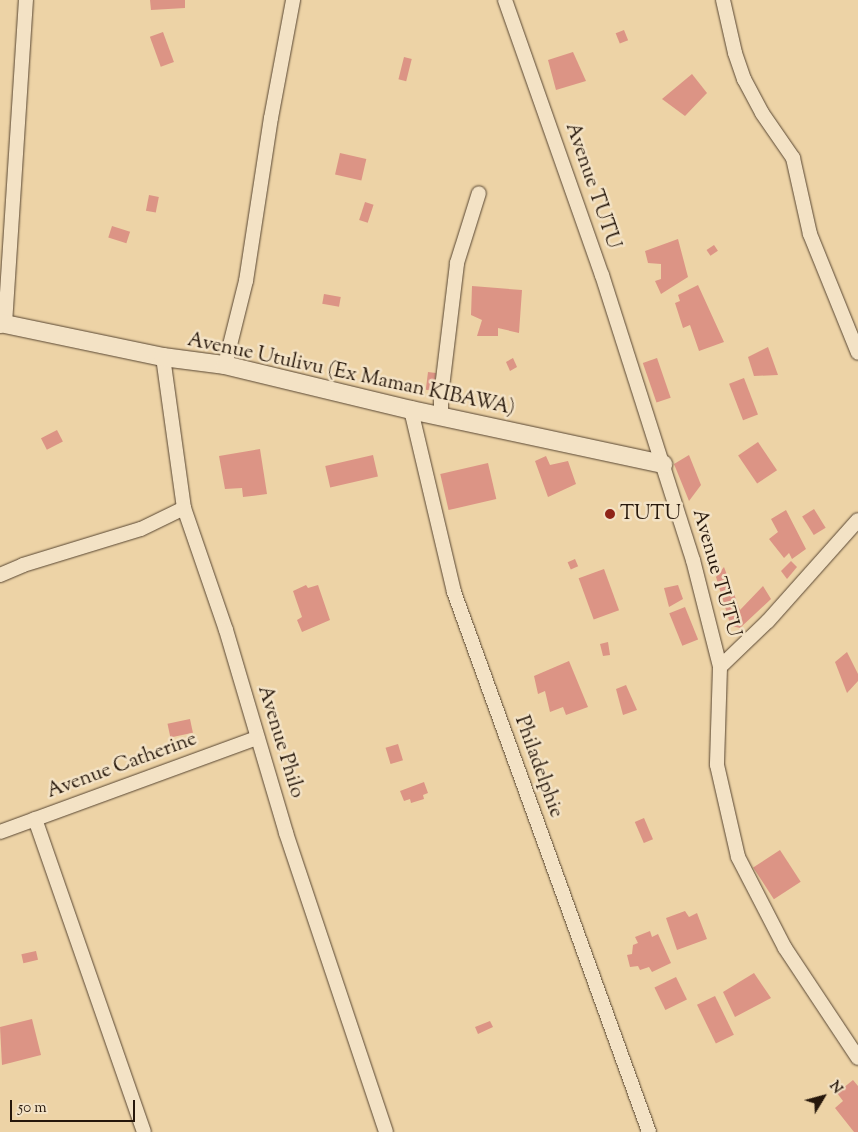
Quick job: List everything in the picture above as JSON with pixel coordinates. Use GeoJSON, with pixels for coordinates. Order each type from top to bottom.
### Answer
{"type":"FeatureCollection","features":[{"type":"Feature","properties":{"kind":"street"},"geometry":{"type":"LineString","coordinates":[[2,324],[26,0]]}},
{"type":"Feature","properties":{"kind":"street"},"geometry":{"type":"LineString","coordinates":[[225,365],[246,281],[271,118],[293,0]]}},
{"type":"Feature","properties":{"kind":"street","name":"Avenue TUTU"},"geometry":{"type":"LineString","coordinates":[[505,0],[602,275],[693,560],[720,667],[717,765],[738,857],[785,948],[858,1058]]}},
{"type":"Feature","properties":{"kind":"street"},"geometry":{"type":"LineString","coordinates":[[723,0],[735,53],[744,79],[762,113],[793,158],[810,234],[858,353]]}},
{"type":"Feature","properties":{"kind":"street"},"geometry":{"type":"LineString","coordinates":[[441,416],[441,396],[457,263],[480,193]]}},
{"type":"Feature","properties":{"kind":"street","name":"Avenue Utulivu (Ex Maman KIBAWA)"},"geometry":{"type":"LineString","coordinates":[[2,324],[163,357],[225,365],[410,410],[663,464]]}},
{"type":"Feature","properties":{"kind":"street","name":"Avenue Philo"},"geometry":{"type":"LineString","coordinates":[[163,357],[184,508],[226,630],[289,842],[386,1132]]}},
{"type":"Feature","properties":{"kind":"street","name":"Philadelphie"},"geometry":{"type":"LineString","coordinates":[[410,410],[454,592],[649,1132]]}},
{"type":"Feature","properties":{"kind":"street"},"geometry":{"type":"LineString","coordinates":[[0,575],[23,564],[141,529],[184,508]]}},
{"type":"Feature","properties":{"kind":"street"},"geometry":{"type":"LineString","coordinates":[[720,667],[768,621],[858,520]]}},
{"type":"Feature","properties":{"kind":"street","name":"Avenue Catherine"},"geometry":{"type":"LineString","coordinates":[[0,832],[257,738]]}},
{"type":"Feature","properties":{"kind":"street"},"geometry":{"type":"LineString","coordinates":[[35,819],[144,1132]]}},
{"type":"Feature","properties":{"kind":"building"},"geometry":{"type":"Polygon","coordinates":[[[150,0],[185,0],[185,8],[151,10],[150,0]]]}},
{"type":"Feature","properties":{"kind":"building"},"geometry":{"type":"Polygon","coordinates":[[[624,30],[628,40],[620,44],[616,33],[624,30]]]}},
{"type":"Feature","properties":{"kind":"building"},"geometry":{"type":"Polygon","coordinates":[[[163,32],[174,62],[161,67],[150,37],[163,32]]]}},
{"type":"Feature","properties":{"kind":"building"},"geometry":{"type":"Polygon","coordinates":[[[573,52],[586,81],[556,90],[548,60],[573,52]]]}},
{"type":"Feature","properties":{"kind":"building"},"geometry":{"type":"Polygon","coordinates":[[[404,57],[412,59],[406,81],[398,79],[404,57]]]}},
{"type":"Feature","properties":{"kind":"building"},"geometry":{"type":"Polygon","coordinates":[[[692,74],[707,93],[685,116],[662,99],[692,74]]]}},
{"type":"Feature","properties":{"kind":"building"},"geometry":{"type":"Polygon","coordinates":[[[340,153],[366,159],[361,181],[335,174],[340,153]]]}},
{"type":"Feature","properties":{"kind":"building"},"geometry":{"type":"Polygon","coordinates":[[[149,195],[159,197],[156,213],[146,211],[149,195]]]}},
{"type":"Feature","properties":{"kind":"building"},"geometry":{"type":"Polygon","coordinates":[[[365,202],[374,205],[368,223],[359,220],[365,202]]]}},
{"type":"Feature","properties":{"kind":"building"},"geometry":{"type":"Polygon","coordinates":[[[112,226],[130,232],[126,243],[108,237],[112,226]]]}},
{"type":"Feature","properties":{"kind":"building"},"geometry":{"type":"Polygon","coordinates":[[[678,239],[688,277],[661,294],[655,281],[661,279],[661,264],[648,263],[645,251],[678,239]]]}},
{"type":"Feature","properties":{"kind":"building"},"geometry":{"type":"Polygon","coordinates":[[[714,245],[718,251],[710,256],[707,250],[714,245]]]}},
{"type":"Feature","properties":{"kind":"building"},"geometry":{"type":"Polygon","coordinates":[[[698,285],[724,342],[699,351],[690,325],[683,328],[675,303],[680,301],[678,295],[698,285]]]}},
{"type":"Feature","properties":{"kind":"building"},"geometry":{"type":"Polygon","coordinates":[[[472,286],[522,290],[519,333],[498,328],[498,336],[477,336],[482,320],[471,315],[472,286]]]}},
{"type":"Feature","properties":{"kind":"building"},"geometry":{"type":"Polygon","coordinates":[[[324,294],[341,297],[339,307],[322,304],[324,294]]]}},
{"type":"Feature","properties":{"kind":"building"},"geometry":{"type":"Polygon","coordinates":[[[768,347],[778,375],[754,376],[748,357],[768,347]]]}},
{"type":"Feature","properties":{"kind":"building"},"geometry":{"type":"Polygon","coordinates":[[[513,358],[517,367],[510,371],[506,362],[513,358]]]}},
{"type":"Feature","properties":{"kind":"building"},"geometry":{"type":"Polygon","coordinates":[[[657,358],[671,398],[656,403],[643,363],[657,358]]]}},
{"type":"Feature","properties":{"kind":"building"},"geometry":{"type":"Polygon","coordinates":[[[428,372],[436,373],[434,391],[426,390],[428,372]]]}},
{"type":"Feature","properties":{"kind":"building"},"geometry":{"type":"Polygon","coordinates":[[[744,378],[758,414],[743,420],[729,384],[744,378]]]}},
{"type":"Feature","properties":{"kind":"building"},"geometry":{"type":"Polygon","coordinates":[[[57,430],[63,442],[47,450],[41,438],[57,430]]]}},
{"type":"Feature","properties":{"kind":"building"},"geometry":{"type":"Polygon","coordinates":[[[758,442],[777,470],[757,484],[738,455],[758,442]]]}},
{"type":"Feature","properties":{"kind":"building"},"geometry":{"type":"Polygon","coordinates":[[[260,449],[267,494],[243,497],[242,488],[225,489],[219,456],[260,449]]]}},
{"type":"Feature","properties":{"kind":"building"},"geometry":{"type":"Polygon","coordinates":[[[373,455],[378,476],[330,487],[325,466],[373,455]]]}},
{"type":"Feature","properties":{"kind":"building"},"geometry":{"type":"Polygon","coordinates":[[[689,455],[701,485],[689,501],[674,464],[689,455]]]}},
{"type":"Feature","properties":{"kind":"building"},"geometry":{"type":"Polygon","coordinates":[[[546,456],[550,465],[568,461],[576,484],[548,497],[535,461],[546,456]]]}},
{"type":"Feature","properties":{"kind":"building"},"geometry":{"type":"Polygon","coordinates":[[[488,463],[496,499],[449,510],[440,474],[488,463]]]}},
{"type":"Feature","properties":{"kind":"building"},"geometry":{"type":"Polygon","coordinates":[[[814,509],[826,528],[814,535],[802,516],[814,509]]]}},
{"type":"Feature","properties":{"kind":"building"},"geometry":{"type":"Polygon","coordinates":[[[786,510],[806,549],[792,559],[789,553],[784,558],[769,539],[778,532],[771,519],[786,510]]]}},
{"type":"Feature","properties":{"kind":"building"},"geometry":{"type":"Polygon","coordinates":[[[575,559],[578,566],[571,569],[568,562],[575,559]]]}},
{"type":"Feature","properties":{"kind":"building"},"geometry":{"type":"Polygon","coordinates":[[[791,561],[797,567],[787,579],[781,571],[791,561]]]}},
{"type":"Feature","properties":{"kind":"building"},"geometry":{"type":"Polygon","coordinates":[[[724,567],[740,610],[763,586],[771,599],[740,628],[732,626],[729,620],[716,577],[724,567]]]}},
{"type":"Feature","properties":{"kind":"building"},"geometry":{"type":"Polygon","coordinates":[[[604,569],[619,610],[594,620],[579,578],[604,569]]]}},
{"type":"Feature","properties":{"kind":"building"},"geometry":{"type":"Polygon","coordinates":[[[306,585],[308,588],[318,585],[330,620],[302,632],[297,620],[302,617],[293,591],[306,585]]]}},
{"type":"Feature","properties":{"kind":"building"},"geometry":{"type":"Polygon","coordinates":[[[678,585],[683,599],[669,607],[664,588],[678,585]]]}},
{"type":"Feature","properties":{"kind":"building"},"geometry":{"type":"Polygon","coordinates":[[[685,607],[698,639],[682,646],[669,613],[685,607]]]}},
{"type":"Feature","properties":{"kind":"building"},"geometry":{"type":"Polygon","coordinates":[[[608,642],[610,655],[603,656],[600,644],[608,642]]]}},
{"type":"Feature","properties":{"kind":"building"},"geometry":{"type":"Polygon","coordinates":[[[847,652],[858,674],[858,681],[847,693],[835,662],[847,652]]]}},
{"type":"Feature","properties":{"kind":"building"},"geometry":{"type":"Polygon","coordinates":[[[569,661],[588,707],[566,715],[563,707],[550,712],[545,691],[538,694],[534,676],[569,661]]]}},
{"type":"Feature","properties":{"kind":"building"},"geometry":{"type":"Polygon","coordinates":[[[626,685],[637,710],[623,715],[616,689],[626,685]]]}},
{"type":"Feature","properties":{"kind":"building"},"geometry":{"type":"Polygon","coordinates":[[[190,719],[193,733],[170,737],[168,724],[190,719]]]}},
{"type":"Feature","properties":{"kind":"building"},"geometry":{"type":"Polygon","coordinates":[[[398,744],[403,760],[391,764],[386,748],[398,744]]]}},
{"type":"Feature","properties":{"kind":"building"},"geometry":{"type":"Polygon","coordinates":[[[424,782],[428,793],[423,795],[424,799],[411,803],[410,799],[404,801],[400,791],[424,782]]]}},
{"type":"Feature","properties":{"kind":"building"},"geometry":{"type":"Polygon","coordinates":[[[644,818],[653,839],[644,843],[635,822],[644,818]]]}},
{"type":"Feature","properties":{"kind":"building"},"geometry":{"type":"Polygon","coordinates":[[[780,850],[801,882],[774,899],[753,867],[780,850]]]}},
{"type":"Feature","properties":{"kind":"building"},"geometry":{"type":"Polygon","coordinates":[[[685,911],[689,917],[697,913],[707,939],[677,950],[666,918],[685,911]]]}},
{"type":"Feature","properties":{"kind":"building"},"geometry":{"type":"Polygon","coordinates":[[[650,931],[652,937],[658,934],[671,963],[652,972],[649,967],[640,970],[638,966],[630,967],[627,955],[632,954],[633,945],[638,943],[635,937],[650,931]]]}},
{"type":"Feature","properties":{"kind":"building"},"geometry":{"type":"Polygon","coordinates":[[[36,951],[38,960],[23,963],[21,954],[36,951]]]}},
{"type":"Feature","properties":{"kind":"building"},"geometry":{"type":"Polygon","coordinates":[[[754,973],[771,998],[735,1017],[723,992],[754,973]]]}},
{"type":"Feature","properties":{"kind":"building"},"geometry":{"type":"Polygon","coordinates":[[[676,977],[687,999],[665,1010],[654,988],[676,977]]]}},
{"type":"Feature","properties":{"kind":"building"},"geometry":{"type":"Polygon","coordinates":[[[715,996],[734,1035],[716,1043],[697,1005],[715,996]]]}},
{"type":"Feature","properties":{"kind":"building"},"geometry":{"type":"Polygon","coordinates":[[[32,1019],[41,1055],[2,1065],[0,1027],[32,1019]]]}},
{"type":"Feature","properties":{"kind":"building"},"geometry":{"type":"Polygon","coordinates":[[[490,1021],[493,1027],[478,1034],[475,1027],[490,1021]]]}},
{"type":"Feature","properties":{"kind":"building"},"geometry":{"type":"Polygon","coordinates":[[[853,1080],[858,1086],[858,1132],[854,1132],[835,1108],[843,1101],[837,1093],[853,1080]]]}},
{"type":"Feature","properties":{"kind":"place","name":"TUTU"},"geometry":{"type":"Point","coordinates":[610,514]}}]}
